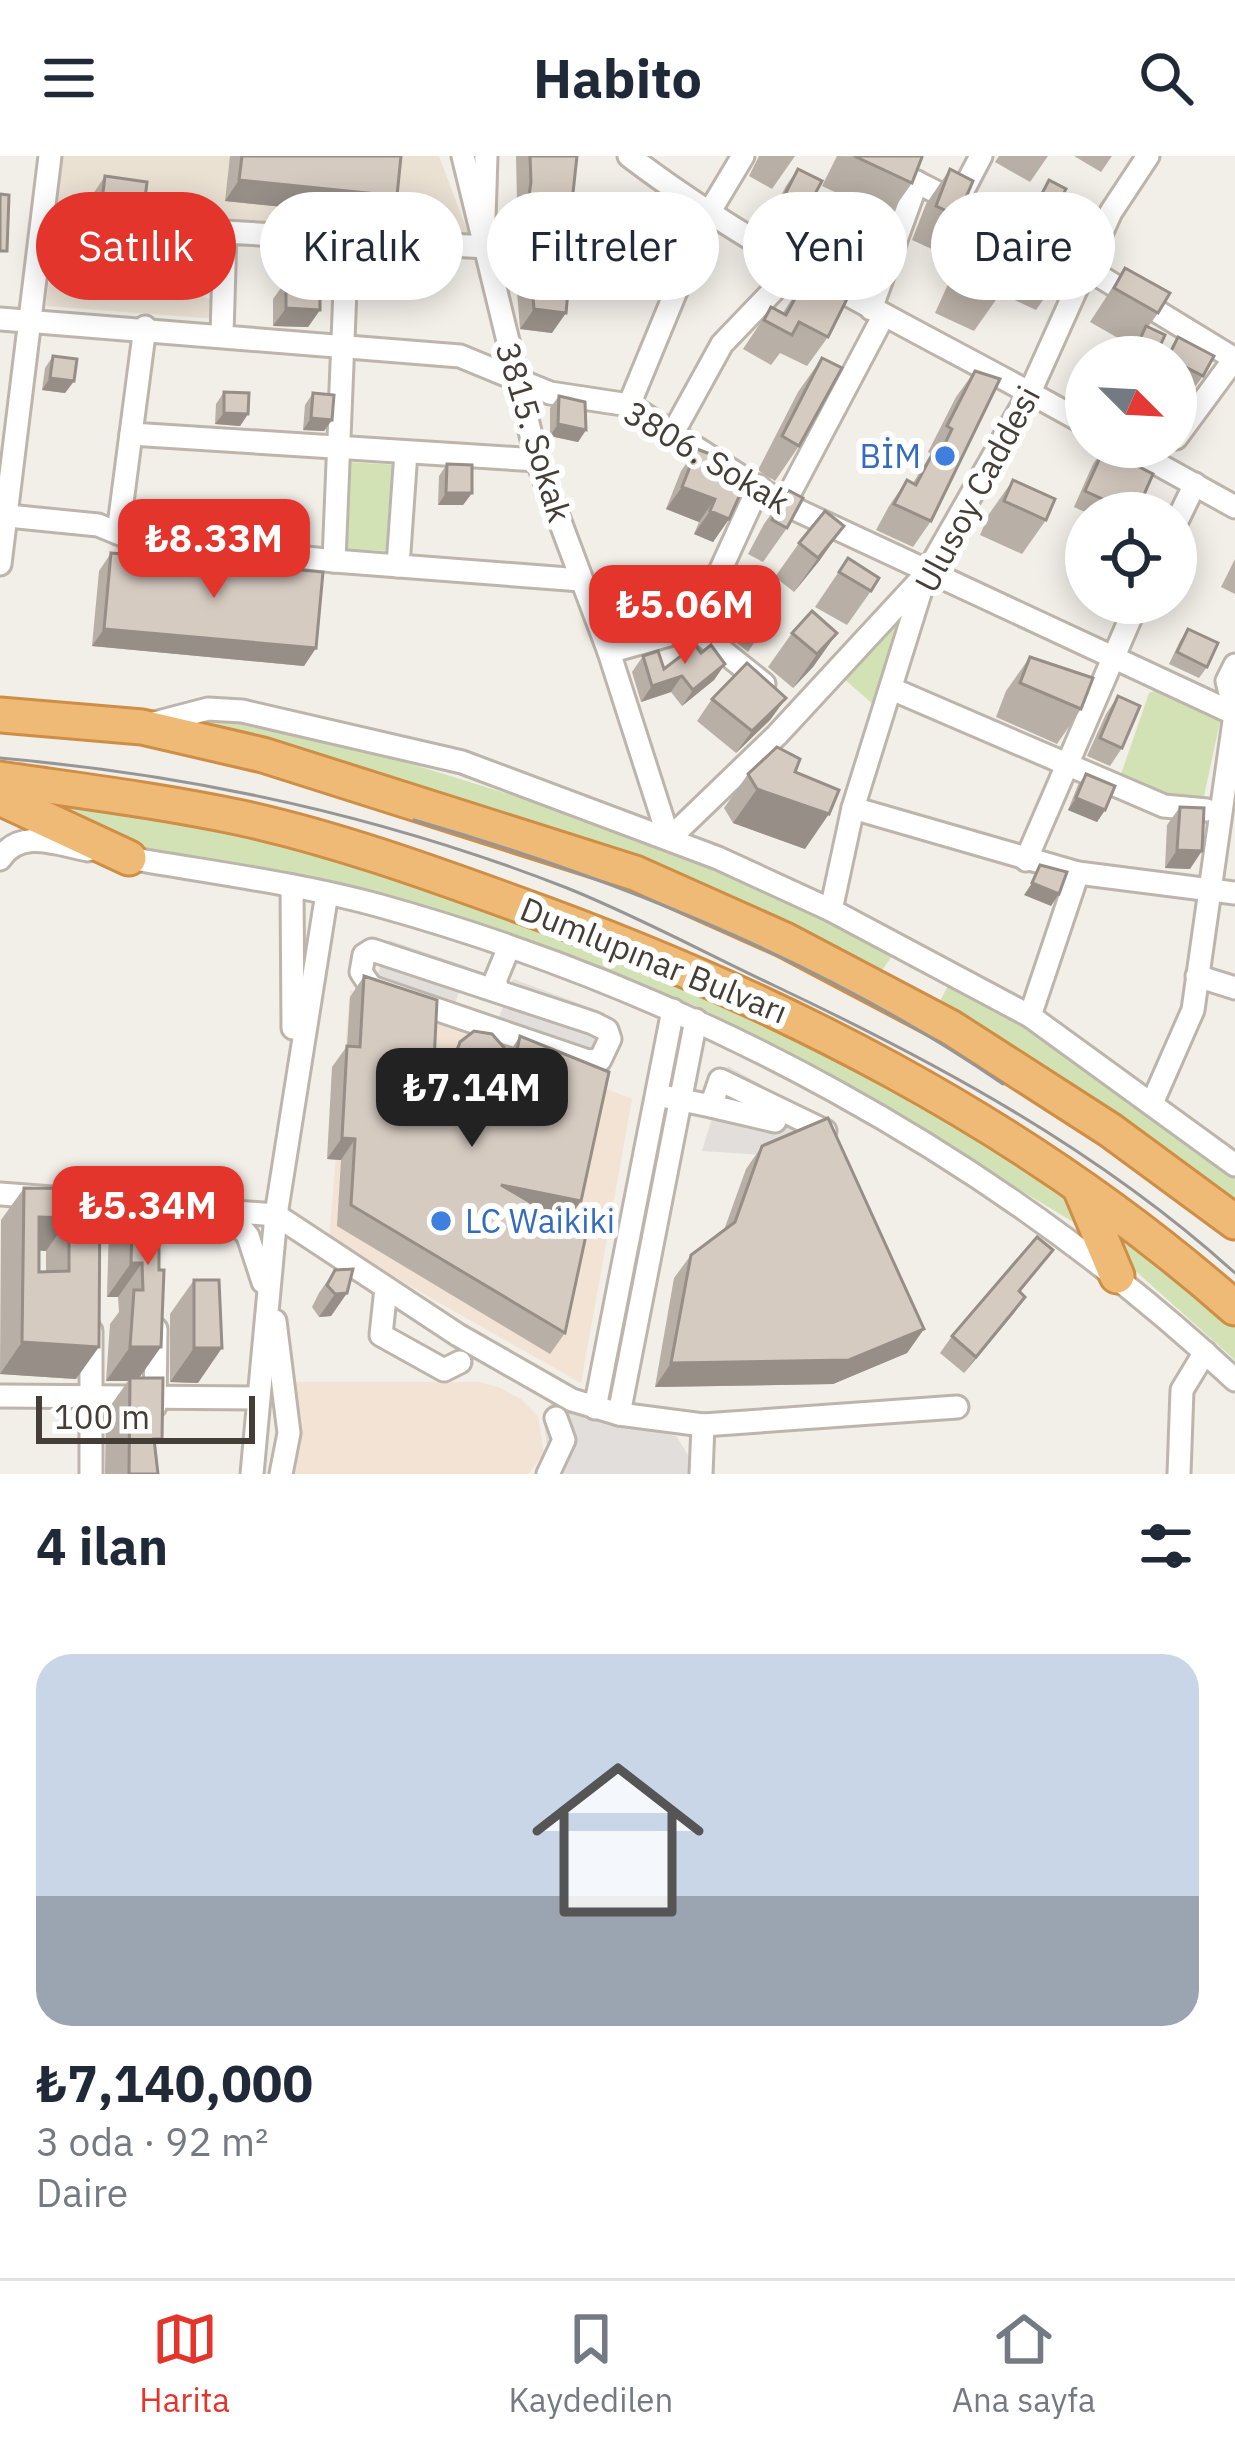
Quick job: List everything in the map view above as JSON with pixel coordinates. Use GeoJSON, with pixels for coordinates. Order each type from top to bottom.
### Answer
{"type":"FeatureCollection","features":[{"type":"Feature","properties":{"kind":"highway"},"geometry":{"type":"LineString","coordinates":[[0,688],[19,705],[55,721]]}},
{"type":"Feature","properties":{"kind":"highway","name":"Dumlupınar Bulvarı"},"geometry":{"type":"LineString","coordinates":[[0,715],[142,727],[263,755],[635,873],[785,940],[950,1028],[1110,1130],[1235,1222]]}},
{"type":"Feature","properties":{"kind":"highway","name":"Dumlupınar Bulvarı"},"geometry":{"type":"LineString","coordinates":[[0,779],[244,819],[358,850],[614,939],[777,1008],[932,1090],[1079,1187],[1235,1308]]}},
{"type":"Feature","properties":{"kind":"highway"},"geometry":{"type":"LineString","coordinates":[[0,798],[129,858]]}},
{"type":"Feature","properties":{"kind":"highway"},"geometry":{"type":"LineString","coordinates":[[1079,1187],[1117,1276]]}},
{"type":"Feature","properties":{"kind":"street"},"geometry":{"type":"LineString","coordinates":[[0,564],[50,156]]}},
{"type":"Feature","properties":{"kind":"street","name":"3815. Sokak"},"geometry":{"type":"LineString","coordinates":[[463,156],[513,375],[538,460],[609,652],[669,839]]}},
{"type":"Feature","properties":{"kind":"street"},"geometry":{"type":"LineString","coordinates":[[463,239],[484,239],[486,156]]}},
{"type":"Feature","properties":{"kind":"street"},"geometry":{"type":"LineString","coordinates":[[629,156],[676,192]]}},
{"type":"Feature","properties":{"kind":"street"},"geometry":{"type":"LineString","coordinates":[[719,196],[743,156]]}},
{"type":"Feature","properties":{"kind":"street"},"geometry":{"type":"LineString","coordinates":[[865,156],[937,192]]}},
{"type":"Feature","properties":{"kind":"street"},"geometry":{"type":"LineString","coordinates":[[962,192],[981,156]]}},
{"type":"Feature","properties":{"kind":"street","name":"Ulusoy Caddesi"},"geometry":{"type":"LineString","coordinates":[[1115,205],[1142,158]]}},
{"type":"Feature","properties":{"kind":"street"},"geometry":{"type":"LineString","coordinates":[[784,504],[878,312],[917,182]]}},
{"type":"Feature","properties":{"kind":"street"},"geometry":{"type":"LineString","coordinates":[[222,335],[225,232],[260,235]]}},
{"type":"Feature","properties":{"kind":"street"},"geometry":{"type":"LineString","coordinates":[[1115,285],[1235,358],[1197,410]]}},
{"type":"Feature","properties":{"kind":"street"},"geometry":{"type":"LineString","coordinates":[[334,561],[346,300]]}},
{"type":"Feature","properties":{"kind":"street"},"geometry":{"type":"LineString","coordinates":[[629,405],[672,300]]}},
{"type":"Feature","properties":{"kind":"street"},"geometry":{"type":"LineString","coordinates":[[674,431],[722,344],[764,300]]}},
{"type":"Feature","properties":{"kind":"street"},"geometry":{"type":"LineString","coordinates":[[855,300],[1065,412]]}},
{"type":"Feature","properties":{"kind":"street","name":"Ulusoy Caddesi"},"geometry":{"type":"LineString","coordinates":[[830,910],[853,808],[926,574],[1030,392],[1072,300]]}},
{"type":"Feature","properties":{"kind":"street","name":"3806. Sokak"},"geometry":{"type":"LineString","coordinates":[[0,319],[460,356],[550,392],[629,405],[784,504],[1235,714]]}},
{"type":"Feature","properties":{"kind":"street"},"geometry":{"type":"LineString","coordinates":[[118,533],[145,328]]}},
{"type":"Feature","properties":{"kind":"street"},"geometry":{"type":"LineString","coordinates":[[131,434],[538,460]]}},
{"type":"Feature","properties":{"kind":"street"},"geometry":{"type":"LineString","coordinates":[[398,566],[406,452]]}},
{"type":"Feature","properties":{"kind":"street"},"geometry":{"type":"LineString","coordinates":[[1177,468],[1235,507]]}},
{"type":"Feature","properties":{"kind":"street"},"geometry":{"type":"LineString","coordinates":[[1191,492],[1195,484]]}},
{"type":"Feature","properties":{"kind":"street"},"geometry":{"type":"LineString","coordinates":[[609,652],[694,628],[758,486]]}},
{"type":"Feature","properties":{"kind":"street"},"geometry":{"type":"LineString","coordinates":[[8,516],[334,561],[581,580]]}},
{"type":"Feature","properties":{"kind":"street"},"geometry":{"type":"LineString","coordinates":[[669,839],[799,712],[926,574]]}},
{"type":"Feature","properties":{"kind":"street"},"geometry":{"type":"LineString","coordinates":[[1026,860],[1127,624]]}},
{"type":"Feature","properties":{"kind":"street"},"geometry":{"type":"LineString","coordinates":[[694,628],[799,712]]}},
{"type":"Feature","properties":{"kind":"street"},"geometry":{"type":"LineString","coordinates":[[1153,1101],[1192,1010],[1235,714],[1227,681],[1235,665]]}},
{"type":"Feature","properties":{"kind":"street"},"geometry":{"type":"LineString","coordinates":[[892,689],[1163,806],[1219,811]]}},
{"type":"Feature","properties":{"kind":"street","name":"Dumlupınar Bulvarı"},"geometry":{"type":"LineString","coordinates":[[142,727],[208,709],[242,712],[461,762],[669,839],[830,910],[1030,1016],[1235,1165]]}},
{"type":"Feature","properties":{"kind":"street"},"geometry":{"type":"LineString","coordinates":[[853,808],[1078,873],[1235,893]]}},
{"type":"Feature","properties":{"kind":"street"},"geometry":{"type":"LineString","coordinates":[[0,859],[12,845],[31,839],[327,893],[498,943],[673,1010],[887,1121],[1117,1276],[1235,1380]]}},
{"type":"Feature","properties":{"kind":"street"},"geometry":{"type":"LineString","coordinates":[[1030,1016],[1078,873]]}},
{"type":"Feature","properties":{"kind":"street"},"geometry":{"type":"LineString","coordinates":[[292,886],[294,1082]]}},
{"type":"Feature","properties":{"kind":"street"},"geometry":{"type":"LineString","coordinates":[[252,1474],[276,1215],[327,893]]}},
{"type":"Feature","properties":{"kind":"street"},"geometry":{"type":"LineString","coordinates":[[489,985],[498,943]]}},
{"type":"Feature","properties":{"kind":"street"},"geometry":{"type":"LineString","coordinates":[[372,950],[489,985],[607,1030],[604,1055],[588,1061],[370,987],[362,963],[372,950]]}},
{"type":"Feature","properties":{"kind":"street"},"geometry":{"type":"LineString","coordinates":[[1197,976],[1235,988]]}},
{"type":"Feature","properties":{"kind":"street"},"geometry":{"type":"LineString","coordinates":[[619,1414],[640,1237],[666,1097],[673,1010]]}},
{"type":"Feature","properties":{"kind":"street"},"geometry":{"type":"LineString","coordinates":[[666,1097],[696,1020]]}},
{"type":"Feature","properties":{"kind":"street"},"geometry":{"type":"LineString","coordinates":[[711,1106],[720,1080],[825,1131]]}},
{"type":"Feature","properties":{"kind":"street"},"geometry":{"type":"LineString","coordinates":[[666,1097],[775,1121]]}},
{"type":"Feature","properties":{"kind":"street"},"geometry":{"type":"LineString","coordinates":[[1,1192],[92,1210],[157,1214],[226,1210],[276,1215],[475,1345],[595,1408],[619,1414],[703,1425],[957,1407]]}},
{"type":"Feature","properties":{"kind":"street"},"geometry":{"type":"LineString","coordinates":[[226,1210],[248,1237],[268,1289],[289,1432],[280,1474]]}},
{"type":"Feature","properties":{"kind":"street"},"geometry":{"type":"LineString","coordinates":[[595,1408],[640,1237]]}},
{"type":"Feature","properties":{"kind":"street"},"geometry":{"type":"LineString","coordinates":[[386,1288],[380,1335],[444,1370],[460,1362]]}},
{"type":"Feature","properties":{"kind":"street"},"geometry":{"type":"LineString","coordinates":[[91,1310],[91,1474]]}},
{"type":"Feature","properties":{"kind":"street"},"geometry":{"type":"LineString","coordinates":[[154,1437],[156,1312]]}},
{"type":"Feature","properties":{"kind":"street"},"geometry":{"type":"LineString","coordinates":[[1179,1474],[1182,1390],[1205,1352]]}},
{"type":"Feature","properties":{"kind":"street"},"geometry":{"type":"LineString","coordinates":[[0,1396],[256,1398]]}},
{"type":"Feature","properties":{"kind":"street"},"geometry":{"type":"LineString","coordinates":[[548,1474],[564,1440],[556,1418]]}},
{"type":"Feature","properties":{"kind":"street"},"geometry":{"type":"LineString","coordinates":[[701,1474],[703,1425]]}},
{"type":"Feature","properties":{"kind":"shaded area"},"geometry":{"type":"Polygon","coordinates":[[[63,156],[439,156],[453,192],[260,192],[260,224],[236,222],[236,192],[59,192],[63,156]]]}},
{"type":"Feature","properties":{"kind":"shaded area"},"geometry":{"type":"Polygon","coordinates":[[[47,300],[217,303],[216,319],[46,306],[47,300]]]}},
{"type":"Feature","properties":{"kind":"shaded area"},"geometry":{"type":"Polygon","coordinates":[[[389,940],[468,967],[453,1009],[375,983],[389,940]]]}},
{"type":"Feature","properties":{"kind":"shaded area"},"geometry":{"type":"Polygon","coordinates":[[[513,979],[605,1013],[589,1057],[497,1023],[513,979]]]}},
{"type":"Feature","properties":{"kind":"shaded area"},"geometry":{"type":"Polygon","coordinates":[[[350,990],[632,1099],[581,1383],[329,1240],[350,990]]]}},
{"type":"Feature","properties":{"kind":"shaded area"},"geometry":{"type":"Polygon","coordinates":[[[728,1066],[828,1123],[765,1155],[702,1151],[728,1066]]]}},
{"type":"Feature","properties":{"kind":"shaded area"},"geometry":{"type":"Polygon","coordinates":[[[292,1382],[478,1382],[498,1387],[521,1399],[538,1416],[544,1454],[528,1474],[293,1474],[292,1382]]]}},
{"type":"Feature","properties":{"kind":"shaded area"},"geometry":{"type":"Polygon","coordinates":[[[554,1400],[585,1417],[676,1436],[690,1458],[692,1474],[534,1474],[548,1454],[543,1415],[554,1400]]]}},
{"type":"Feature","properties":{"kind":"green space"},"geometry":{"type":"Polygon","coordinates":[[[345,462],[399,465],[392,551],[340,549],[345,462]]]}},
{"type":"Feature","properties":{"kind":"green space"},"geometry":{"type":"Polygon","coordinates":[[[909,606],[875,706],[842,677],[909,606]]]}},
{"type":"Feature","properties":{"kind":"green space"},"geometry":{"type":"Polygon","coordinates":[[[1162,688],[1222,712],[1203,801],[1172,799],[1120,777],[1149,693],[1162,688]]]}},
{"type":"Feature","properties":{"kind":"green space"},"geometry":{"type":"Polygon","coordinates":[[[223,717],[327,738],[648,837],[895,952],[882,970],[797,927],[628,855],[369,770],[189,722],[223,717]]]}},
{"type":"Feature","properties":{"kind":"green space"},"geometry":{"type":"Polygon","coordinates":[[[34,793],[383,867],[523,916],[861,1065],[1069,1193],[1088,1231],[815,1066],[699,1007],[490,928],[347,887],[136,848],[82,831],[34,793]]]}},
{"type":"Feature","properties":{"kind":"green space"},"geometry":{"type":"Polygon","coordinates":[[[950,982],[1022,1025],[1235,1177],[1235,1204],[1040,1064],[940,1001],[950,982]]]}},
{"type":"Feature","properties":{"kind":"green space"},"geometry":{"type":"Polygon","coordinates":[[[1094,1207],[1235,1321],[1235,1360],[1121,1258],[1094,1207]]]}},
{"type":"Feature","properties":{"kind":"building"},"geometry":{"type":"Polygon","coordinates":[[[242,156],[401,156],[397,192],[239,180],[242,156]]]}},
{"type":"Feature","properties":{"kind":"building"},"geometry":{"type":"Polygon","coordinates":[[[530,156],[577,156],[573,192],[530,192],[530,156]]]}},
{"type":"Feature","properties":{"kind":"building"},"geometry":{"type":"Polygon","coordinates":[[[854,156],[921,156],[922,157],[912,183],[854,156]]]}},
{"type":"Feature","properties":{"kind":"building"},"geometry":{"type":"Polygon","coordinates":[[[798,169],[822,181],[816,192],[786,192],[798,169]]]}},
{"type":"Feature","properties":{"kind":"building"},"geometry":{"type":"Polygon","coordinates":[[[950,169],[973,181],[968,192],[941,192],[950,169]]]}},
{"type":"Feature","properties":{"kind":"building"},"geometry":{"type":"Polygon","coordinates":[[[105,176],[147,182],[146,192],[103,192],[105,176]]]}},
{"type":"Feature","properties":{"kind":"building"},"geometry":{"type":"Polygon","coordinates":[[[1049,180],[1066,189],[1064,192],[1043,192],[1049,180]]]}},
{"type":"Feature","properties":{"kind":"building"},"geometry":{"type":"Polygon","coordinates":[[[0,194],[9,195],[7,251],[0,251],[0,194]]]}},
{"type":"Feature","properties":{"kind":"building"},"geometry":{"type":"Polygon","coordinates":[[[1125,268],[1170,293],[1158,313],[1115,286],[1125,268]]]}},
{"type":"Feature","properties":{"kind":"building"},"geometry":{"type":"Polygon","coordinates":[[[286,300],[320,300],[320,310],[286,308],[286,300]]]}},
{"type":"Feature","properties":{"kind":"building"},"geometry":{"type":"Polygon","coordinates":[[[533,300],[567,300],[566,313],[534,309],[533,300]]]}},
{"type":"Feature","properties":{"kind":"building"},"geometry":{"type":"Polygon","coordinates":[[[794,300],[846,300],[828,337],[799,322],[792,335],[764,320],[771,307],[786,315],[794,300]]]}},
{"type":"Feature","properties":{"kind":"building"},"geometry":{"type":"Polygon","coordinates":[[[1146,326],[1165,335],[1165,336],[1141,336],[1146,326]]]}},
{"type":"Feature","properties":{"kind":"building"},"geometry":{"type":"Polygon","coordinates":[[[1197,347],[1214,356],[1203,376],[1197,373],[1197,347]]]}},
{"type":"Feature","properties":{"kind":"building"},"geometry":{"type":"Polygon","coordinates":[[[53,356],[77,359],[74,381],[50,378],[53,356]]]}},
{"type":"Feature","properties":{"kind":"building"},"geometry":{"type":"Polygon","coordinates":[[[822,358],[842,368],[799,446],[782,436],[822,358]]]}},
{"type":"Feature","properties":{"kind":"building"},"geometry":{"type":"Polygon","coordinates":[[[975,371],[1000,379],[931,521],[894,504],[907,480],[916,485],[936,447],[942,450],[952,429],[947,426],[975,371]]]}},
{"type":"Feature","properties":{"kind":"building"},"geometry":{"type":"Polygon","coordinates":[[[224,392],[249,393],[248,414],[224,413],[224,392]]]}},
{"type":"Feature","properties":{"kind":"building"},"geometry":{"type":"Polygon","coordinates":[[[313,393],[334,395],[332,420],[311,418],[313,393]]]}},
{"type":"Feature","properties":{"kind":"building"},"geometry":{"type":"Polygon","coordinates":[[[559,396],[585,402],[586,430],[558,424],[559,396]]]}},
{"type":"Feature","properties":{"kind":"building"},"geometry":{"type":"Polygon","coordinates":[[[697,449],[718,457],[714,468],[746,481],[729,519],[710,511],[715,499],[682,487],[697,449]]]}},
{"type":"Feature","properties":{"kind":"building"},"geometry":{"type":"Polygon","coordinates":[[[447,464],[472,465],[472,493],[446,493],[447,464]]]}},
{"type":"Feature","properties":{"kind":"building"},"geometry":{"type":"Polygon","coordinates":[[[1095,468],[1141,468],[1153,474],[1145,492],[1085,491],[1095,468]]]}},
{"type":"Feature","properties":{"kind":"building"},"geometry":{"type":"Polygon","coordinates":[[[1013,480],[1055,499],[1046,520],[1004,501],[1013,480]]]}},
{"type":"Feature","properties":{"kind":"building"},"geometry":{"type":"Polygon","coordinates":[[[788,490],[803,498],[787,528],[772,520],[788,490]]]}},
{"type":"Feature","properties":{"kind":"building"},"geometry":{"type":"Polygon","coordinates":[[[825,511],[844,526],[818,558],[799,543],[825,511]]]}},
{"type":"Feature","properties":{"kind":"building"},"geometry":{"type":"Polygon","coordinates":[[[111,553],[323,572],[316,648],[104,629],[111,553]]]}},
{"type":"Feature","properties":{"kind":"building"},"geometry":{"type":"Polygon","coordinates":[[[848,558],[879,578],[871,591],[839,572],[848,558]]]}},
{"type":"Feature","properties":{"kind":"building"},"geometry":{"type":"Polygon","coordinates":[[[739,587],[753,602],[768,605],[760,634],[728,609],[739,587]]]}},
{"type":"Feature","properties":{"kind":"building"},"geometry":{"type":"Polygon","coordinates":[[[812,611],[837,633],[817,654],[792,633],[812,611]]]}},
{"type":"Feature","properties":{"kind":"building"},"geometry":{"type":"Polygon","coordinates":[[[1188,629],[1218,643],[1207,667],[1177,652],[1188,629]]]}},
{"type":"Feature","properties":{"kind":"building"},"geometry":{"type":"Polygon","coordinates":[[[695,645],[701,653],[711,645],[725,664],[693,690],[682,676],[652,686],[643,656],[658,651],[664,669],[695,645]]]}},
{"type":"Feature","properties":{"kind":"building"},"geometry":{"type":"Polygon","coordinates":[[[1030,657],[1093,678],[1081,709],[1020,683],[1030,657]]]}},
{"type":"Feature","properties":{"kind":"building"},"geometry":{"type":"Polygon","coordinates":[[[747,663],[786,698],[752,731],[712,699],[747,663]]]}},
{"type":"Feature","properties":{"kind":"building"},"geometry":{"type":"Polygon","coordinates":[[[1118,696],[1140,706],[1122,748],[1100,738],[1118,696]]]}},
{"type":"Feature","properties":{"kind":"building"},"geometry":{"type":"Polygon","coordinates":[[[777,747],[800,759],[795,772],[839,790],[829,814],[757,789],[748,774],[777,747]]]}},
{"type":"Feature","properties":{"kind":"building"},"geometry":{"type":"Polygon","coordinates":[[[1086,774],[1115,786],[1105,810],[1076,798],[1086,774]]]}},
{"type":"Feature","properties":{"kind":"building"},"geometry":{"type":"Polygon","coordinates":[[[1180,807],[1204,808],[1202,851],[1177,850],[1180,807]]]}},
{"type":"Feature","properties":{"kind":"building"},"geometry":{"type":"Polygon","coordinates":[[[1040,865],[1067,872],[1059,894],[1032,883],[1040,865]]]}},
{"type":"Feature","properties":{"kind":"building"},"geometry":{"type":"Polygon","coordinates":[[[364,976],[437,1000],[431,1125],[448,1077],[459,1094],[461,1110],[493,1112],[496,1076],[452,1065],[460,1042],[474,1031],[492,1034],[515,1060],[520,1036],[609,1072],[581,1201],[501,1185],[586,1235],[565,1333],[351,1205],[355,1139],[342,1138],[347,1046],[360,1047],[364,976]]]}},
{"type":"Feature","properties":{"kind":"building"},"geometry":{"type":"Polygon","coordinates":[[[828,1118],[924,1329],[849,1360],[671,1363],[691,1255],[735,1222],[762,1146],[828,1118]]]}},
{"type":"Feature","properties":{"kind":"building"},"geometry":{"type":"Polygon","coordinates":[[[24,1188],[100,1189],[99,1347],[22,1342],[24,1188]],[[39,1217],[39,1272],[69,1271],[69,1218],[39,1217]]]}},
{"type":"Feature","properties":{"kind":"building"},"geometry":{"type":"Polygon","coordinates":[[[133,1189],[166,1191],[165,1220],[159,1220],[159,1270],[164,1270],[161,1347],[130,1347],[134,1290],[143,1290],[142,1263],[131,1263],[133,1189]]]}},
{"type":"Feature","properties":{"kind":"building"},"geometry":{"type":"Polygon","coordinates":[[[1037,1237],[1053,1250],[1019,1291],[1025,1297],[976,1357],[952,1336],[1037,1237]]]}},
{"type":"Feature","properties":{"kind":"building"},"geometry":{"type":"Polygon","coordinates":[[[353,1269],[347,1293],[335,1294],[327,1285],[335,1270],[353,1269]]]}},
{"type":"Feature","properties":{"kind":"building"},"geometry":{"type":"Polygon","coordinates":[[[194,1280],[219,1280],[222,1348],[194,1348],[194,1280]]]}},
{"type":"Feature","properties":{"kind":"building"},"geometry":{"type":"Polygon","coordinates":[[[130,1378],[163,1378],[162,1439],[154,1439],[158,1474],[129,1474],[130,1378]]]}},
{"type":"Feature","properties":{"kind":"tram line"},"geometry":{"type":"LineString","coordinates":[[0,758],[145,776],[288,803],[429,840],[593,899],[835,1015],[1015,1112],[1129,1187],[1235,1273]]}},
{"type":"Feature","properties":{"kind":"tram line"},"geometry":{"type":"LineString","coordinates":[[414,820],[567,869],[719,929],[865,1000],[1003,1084]]}},
{"type":"Feature","properties":{"kind":"place","name":"BİM"},"geometry":{"type":"Point","coordinates":[945,456]}},
{"type":"Feature","properties":{"kind":"place","name":"LC Waikiki"},"geometry":{"type":"Point","coordinates":[441,1221]}}]}
